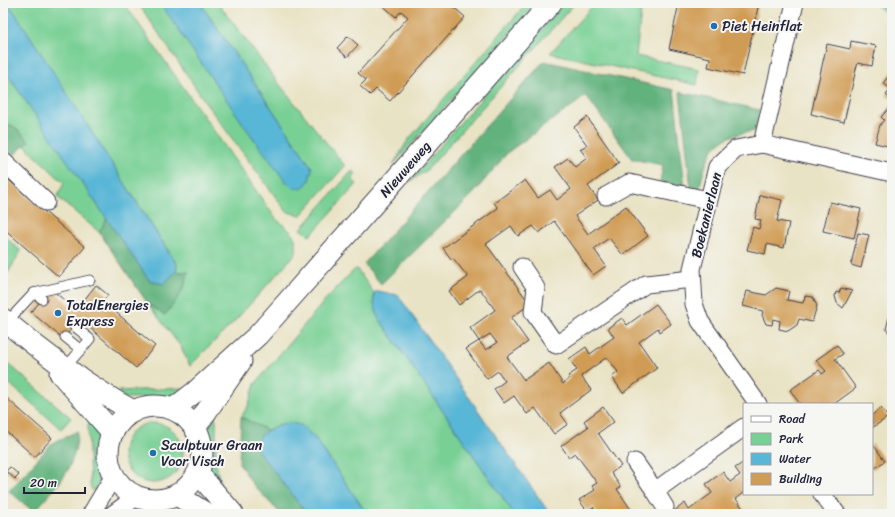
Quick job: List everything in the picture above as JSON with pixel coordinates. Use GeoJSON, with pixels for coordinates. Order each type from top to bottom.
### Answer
{"type":"FeatureCollection","features":[{"type":"Feature","properties":{"kind":"street","name":"Nieuweweg"},"geometry":{"type":"LineString","coordinates":[[173,409],[195,392],[258,335],[551,3]]}},
{"type":"Feature","properties":{"kind":"street"},"geometry":{"type":"LineString","coordinates":[[762,144],[795,3]]}},
{"type":"Feature","properties":{"kind":"street","name":"Boekanierlaan"},"geometry":{"type":"LineString","coordinates":[[757,403],[700,321],[694,304],[692,269],[717,167],[736,149],[762,144],[892,173]]}},
{"type":"Feature","properties":{"kind":"street"},"geometry":{"type":"LineString","coordinates":[[3,161],[46,202]]}},
{"type":"Feature","properties":{"kind":"street"},"geometry":{"type":"LineString","coordinates":[[606,196],[629,183],[708,200]]}},
{"type":"Feature","properties":{"kind":"street"},"geometry":{"type":"LineString","coordinates":[[522,267],[536,288],[533,312],[556,345],[646,284],[692,279]]}},
{"type":"Feature","properties":{"kind":"street"},"geometry":{"type":"LineString","coordinates":[[5,320],[62,370],[112,432]]}},
{"type":"Feature","properties":{"kind":"street","name":"Nieuweweg"},"geometry":{"type":"LineString","coordinates":[[196,428],[258,335]]}},
{"type":"Feature","properties":{"kind":"street"},"geometry":{"type":"LineString","coordinates":[[62,370],[133,411]]}},
{"type":"Feature","properties":{"kind":"street"},"geometry":{"type":"LineString","coordinates":[[146,406],[160,406],[173,409],[185,416],[196,428],[201,443],[202,458],[198,474],[189,486],[177,495],[157,500],[136,497],[124,490],[113,477],[108,462],[107,447],[112,432],[121,419],[133,411],[146,406]]}},
{"type":"Feature","properties":{"kind":"street"},"geometry":{"type":"LineString","coordinates":[[655,491],[743,428]]}},
{"type":"Feature","properties":{"kind":"street"},"geometry":{"type":"LineString","coordinates":[[635,462],[665,507]]}},
{"type":"Feature","properties":{"kind":"street"},"geometry":{"type":"LineString","coordinates":[[198,474],[233,514]]}},
{"type":"Feature","properties":{"kind":"street"},"geometry":{"type":"LineString","coordinates":[[91,514],[113,477]]}},
{"type":"Feature","properties":{"kind":"street"},"geometry":{"type":"LineString","coordinates":[[177,495],[207,514]]}},
{"type":"Feature","properties":{"kind":"street"},"geometry":{"type":"LineString","coordinates":[[823,495],[837,514]]}},
{"type":"Feature","properties":{"kind":"street"},"geometry":{"type":"LineString","coordinates":[[113,514],[136,497]]}},
{"type":"Feature","properties":{"kind":"lane"},"geometry":{"type":"LineString","coordinates":[[5,320],[34,293],[90,280]]}},
{"type":"Feature","properties":{"kind":"lane"},"geometry":{"type":"LineString","coordinates":[[34,293],[42,299]]}},
{"type":"Feature","properties":{"kind":"lane"},"geometry":{"type":"LineString","coordinates":[[25,303],[33,309]]}},
{"type":"Feature","properties":{"kind":"lane"},"geometry":{"type":"LineString","coordinates":[[62,370],[90,339],[74,326]]}},
{"type":"Feature","properties":{"kind":"lane"},"geometry":{"type":"LineString","coordinates":[[65,337],[81,350]]}},
{"type":"Feature","properties":{"kind":"green space"},"geometry":{"type":"Polygon","coordinates":[[[8,3],[124,3],[276,219],[292,233],[296,241],[296,253],[233,323],[190,366],[181,347],[148,304],[165,315],[187,272],[176,272],[177,264],[8,3]]]}},
{"type":"Feature","properties":{"kind":"green space"},"geometry":{"type":"Polygon","coordinates":[[[138,3],[161,3],[312,168],[200,3],[218,3],[276,80],[345,166],[300,216],[286,211],[208,106],[138,3]]]}},
{"type":"Feature","properties":{"kind":"green space"},"geometry":{"type":"Polygon","coordinates":[[[527,3],[537,3],[393,165],[408,140],[527,3]]]}},
{"type":"Feature","properties":{"kind":"green space"},"geometry":{"type":"Polygon","coordinates":[[[564,3],[575,3],[427,170],[409,182],[564,3]]]}},
{"type":"Feature","properties":{"kind":"green space"},"geometry":{"type":"Polygon","coordinates":[[[595,3],[642,3],[636,56],[699,69],[697,85],[550,53],[595,3]]]}},
{"type":"Feature","properties":{"kind":"green space"},"geometry":{"type":"Polygon","coordinates":[[[892,3],[892,14],[890,17],[875,4],[892,3]]]}},
{"type":"Feature","properties":{"kind":"green space"},"geometry":{"type":"Polygon","coordinates":[[[544,61],[674,90],[685,187],[660,182],[663,165],[632,159],[586,96],[508,152],[473,194],[381,284],[364,264],[544,61]]]}},
{"type":"Feature","properties":{"kind":"green space"},"geometry":{"type":"Polygon","coordinates":[[[3,68],[107,218],[99,232],[57,197],[64,183],[25,146],[29,141],[13,126],[3,123],[3,90],[8,82],[3,77],[3,68]]]}},
{"type":"Feature","properties":{"kind":"green space"},"geometry":{"type":"Polygon","coordinates":[[[680,92],[760,110],[755,131],[729,137],[714,148],[706,165],[699,190],[691,188],[680,92]]]}},
{"type":"Feature","properties":{"kind":"green space"},"geometry":{"type":"Polygon","coordinates":[[[3,123],[13,126],[29,141],[14,155],[3,146],[3,123]]]}},
{"type":"Feature","properties":{"kind":"green space"},"geometry":{"type":"Polygon","coordinates":[[[352,171],[356,174],[352,180],[357,184],[310,236],[301,229],[352,171]]]}},
{"type":"Feature","properties":{"kind":"green space"},"geometry":{"type":"Polygon","coordinates":[[[107,218],[149,280],[163,284],[176,272],[188,272],[182,290],[165,315],[148,304],[99,232],[107,218]]]}},
{"type":"Feature","properties":{"kind":"green space"},"geometry":{"type":"Polygon","coordinates":[[[3,235],[21,251],[3,281],[3,235]]]}},
{"type":"Feature","properties":{"kind":"green space"},"geometry":{"type":"Polygon","coordinates":[[[356,268],[374,293],[374,304],[378,317],[514,514],[367,514],[315,438],[291,423],[280,424],[267,430],[241,417],[248,406],[255,384],[326,299],[356,268]]]}},
{"type":"Feature","properties":{"kind":"green space"},"geometry":{"type":"Polygon","coordinates":[[[3,359],[71,418],[61,429],[3,378],[3,359]]]}},
{"type":"Feature","properties":{"kind":"green space"},"geometry":{"type":"Polygon","coordinates":[[[185,389],[171,397],[124,398],[118,391],[185,389]]]}},
{"type":"Feature","properties":{"kind":"green space"},"geometry":{"type":"Polygon","coordinates":[[[214,415],[216,420],[216,465],[220,482],[217,485],[212,478],[208,462],[210,427],[214,415]]]}},
{"type":"Feature","properties":{"kind":"green space"},"geometry":{"type":"Polygon","coordinates":[[[241,417],[267,430],[259,439],[258,451],[307,514],[281,514],[254,486],[239,463],[241,417]]]}},
{"type":"Feature","properties":{"kind":"green space"},"geometry":{"type":"Polygon","coordinates":[[[90,421],[93,423],[99,440],[98,458],[100,473],[97,490],[92,490],[90,485],[88,425],[90,421]]]}},
{"type":"Feature","properties":{"kind":"green space"},"geometry":{"type":"Polygon","coordinates":[[[153,423],[170,428],[178,436],[183,453],[178,470],[170,478],[153,483],[136,478],[128,470],[123,453],[128,436],[136,428],[153,423]]]}},
{"type":"Feature","properties":{"kind":"green space"},"geometry":{"type":"Polygon","coordinates":[[[78,431],[73,457],[69,467],[58,484],[34,512],[9,491],[52,443],[78,431]]]}},
{"type":"Feature","properties":{"kind":"green space"},"geometry":{"type":"Polygon","coordinates":[[[173,507],[192,512],[190,514],[126,514],[133,510],[173,507]]]}},
{"type":"Feature","properties":{"kind":"water"},"geometry":{"type":"Polygon","coordinates":[[[3,3],[8,3],[21,22],[177,265],[176,272],[163,284],[149,280],[3,68],[3,3]]]}},
{"type":"Feature","properties":{"kind":"water"},"geometry":{"type":"Polygon","coordinates":[[[160,3],[200,3],[312,168],[309,181],[302,189],[294,188],[286,182],[245,127],[160,3]]]}},
{"type":"Feature","properties":{"kind":"water"},"geometry":{"type":"Polygon","coordinates":[[[378,291],[398,295],[550,514],[514,514],[378,317],[374,304],[374,293],[378,291]]]}},
{"type":"Feature","properties":{"kind":"water"},"geometry":{"type":"Polygon","coordinates":[[[291,423],[301,425],[315,438],[367,514],[307,514],[258,451],[257,444],[263,434],[273,428],[291,423]]]}},
{"type":"Feature","properties":{"kind":"building"},"geometry":{"type":"Polygon","coordinates":[[[380,3],[449,3],[465,17],[390,101],[376,89],[370,95],[360,86],[366,80],[358,73],[408,17],[401,11],[396,17],[380,3]]]}},
{"type":"Feature","properties":{"kind":"building","name":"Piet Heinflat"},"geometry":{"type":"Polygon","coordinates":[[[679,3],[759,3],[743,75],[708,67],[710,58],[669,49],[679,3]]]}},
{"type":"Feature","properties":{"kind":"building"},"geometry":{"type":"Polygon","coordinates":[[[348,36],[358,45],[347,57],[337,48],[348,36]]]}},
{"type":"Feature","properties":{"kind":"building"},"geometry":{"type":"Polygon","coordinates":[[[851,41],[876,46],[872,66],[858,63],[844,122],[811,114],[827,44],[850,49],[851,41]]]}},
{"type":"Feature","properties":{"kind":"building"},"geometry":{"type":"Polygon","coordinates":[[[892,72],[892,100],[886,95],[891,89],[883,83],[892,72]]]}},
{"type":"Feature","properties":{"kind":"building"},"geometry":{"type":"Polygon","coordinates":[[[892,105],[892,147],[875,143],[880,125],[884,120],[881,117],[892,105]]]}},
{"type":"Feature","properties":{"kind":"building"},"geometry":{"type":"Polygon","coordinates":[[[587,117],[619,163],[588,186],[598,200],[575,216],[588,234],[626,206],[648,236],[623,255],[609,238],[594,249],[606,266],[593,275],[554,221],[539,233],[533,226],[518,236],[511,226],[486,244],[530,304],[511,318],[528,342],[507,357],[524,380],[549,363],[563,384],[570,378],[568,376],[577,370],[569,359],[586,347],[590,354],[614,337],[608,328],[622,318],[627,325],[656,304],[671,324],[660,332],[658,328],[639,342],[657,368],[623,393],[612,377],[618,372],[607,357],[581,376],[591,390],[560,413],[568,424],[554,434],[535,408],[527,414],[514,396],[504,403],[494,389],[505,381],[498,371],[487,379],[466,349],[479,341],[470,328],[495,310],[480,289],[459,305],[449,291],[468,277],[443,248],[498,208],[494,203],[525,180],[538,198],[550,190],[557,200],[571,189],[555,167],[568,158],[575,167],[587,158],[580,149],[587,145],[574,127],[587,117]],[[490,334],[479,341],[486,350],[497,343],[490,334]]]}},
{"type":"Feature","properties":{"kind":"building"},"geometry":{"type":"Polygon","coordinates":[[[3,175],[85,247],[59,277],[3,228],[3,175]]]}},
{"type":"Feature","properties":{"kind":"building"},"geometry":{"type":"Polygon","coordinates":[[[760,195],[782,200],[777,221],[789,223],[784,248],[767,244],[765,254],[747,250],[753,227],[759,229],[761,220],[755,219],[760,195]]]}},
{"type":"Feature","properties":{"kind":"building"},"geometry":{"type":"Polygon","coordinates":[[[830,202],[861,209],[854,238],[823,231],[830,202]]]}},
{"type":"Feature","properties":{"kind":"building"},"geometry":{"type":"Polygon","coordinates":[[[858,233],[869,235],[861,268],[851,265],[858,233]]]}},
{"type":"Feature","properties":{"kind":"building"},"geometry":{"type":"Polygon","coordinates":[[[96,285],[108,295],[103,301],[155,346],[136,368],[80,319],[63,339],[31,312],[51,289],[76,310],[96,285]]]}},
{"type":"Feature","properties":{"kind":"building"},"geometry":{"type":"Polygon","coordinates":[[[776,288],[789,291],[787,300],[803,303],[805,296],[813,297],[817,306],[812,322],[799,319],[797,325],[788,331],[779,329],[780,321],[773,319],[772,325],[766,324],[762,315],[763,311],[743,306],[747,291],[766,295],[776,288]]]}},
{"type":"Feature","properties":{"kind":"building"},"geometry":{"type":"Polygon","coordinates":[[[841,288],[852,291],[843,308],[837,303],[835,296],[836,292],[839,293],[841,288]]]}},
{"type":"Feature","properties":{"kind":"building"},"geometry":{"type":"Polygon","coordinates":[[[889,317],[892,317],[892,337],[886,329],[889,317]]]}},
{"type":"Feature","properties":{"kind":"building"},"geometry":{"type":"Polygon","coordinates":[[[837,345],[843,354],[835,359],[856,388],[835,403],[799,403],[790,390],[819,370],[822,374],[826,371],[816,360],[837,345]]]}},
{"type":"Feature","properties":{"kind":"building"},"geometry":{"type":"Polygon","coordinates":[[[3,395],[52,438],[35,457],[3,429],[3,395]]]}},
{"type":"Feature","properties":{"kind":"building"},"geometry":{"type":"Polygon","coordinates":[[[603,407],[614,422],[598,433],[621,466],[611,473],[621,487],[617,489],[634,514],[598,514],[593,507],[587,511],[579,500],[595,490],[592,486],[597,483],[575,453],[569,457],[561,446],[588,427],[584,421],[603,407]]]}},
{"type":"Feature","properties":{"kind":"building"},"geometry":{"type":"Polygon","coordinates":[[[881,408],[888,417],[873,427],[873,414],[881,408]]]}},
{"type":"Feature","properties":{"kind":"building"},"geometry":{"type":"Polygon","coordinates":[[[873,444],[885,461],[873,469],[873,444]]]}},
{"type":"Feature","properties":{"kind":"building"},"geometry":{"type":"Polygon","coordinates":[[[743,463],[743,494],[736,499],[747,514],[670,514],[685,503],[689,510],[712,493],[706,484],[723,472],[730,482],[740,475],[735,468],[743,463]]]}},
{"type":"Feature","properties":{"kind":"building"},"geometry":{"type":"Polygon","coordinates":[[[10,467],[19,475],[15,479],[6,471],[10,467]]]}},
{"type":"Feature","properties":{"kind":"place","name":"Piet Heinflat"},"geometry":{"type":"Point","coordinates":[714,26]}},
{"type":"Feature","properties":{"kind":"place","name":"TotalEnergies Express"},"geometry":{"type":"Point","coordinates":[58,313]}},
{"type":"Feature","properties":{"kind":"place","name":"Sculptuur Graan Voor Visch"},"geometry":{"type":"Point","coordinates":[153,453]}}]}
